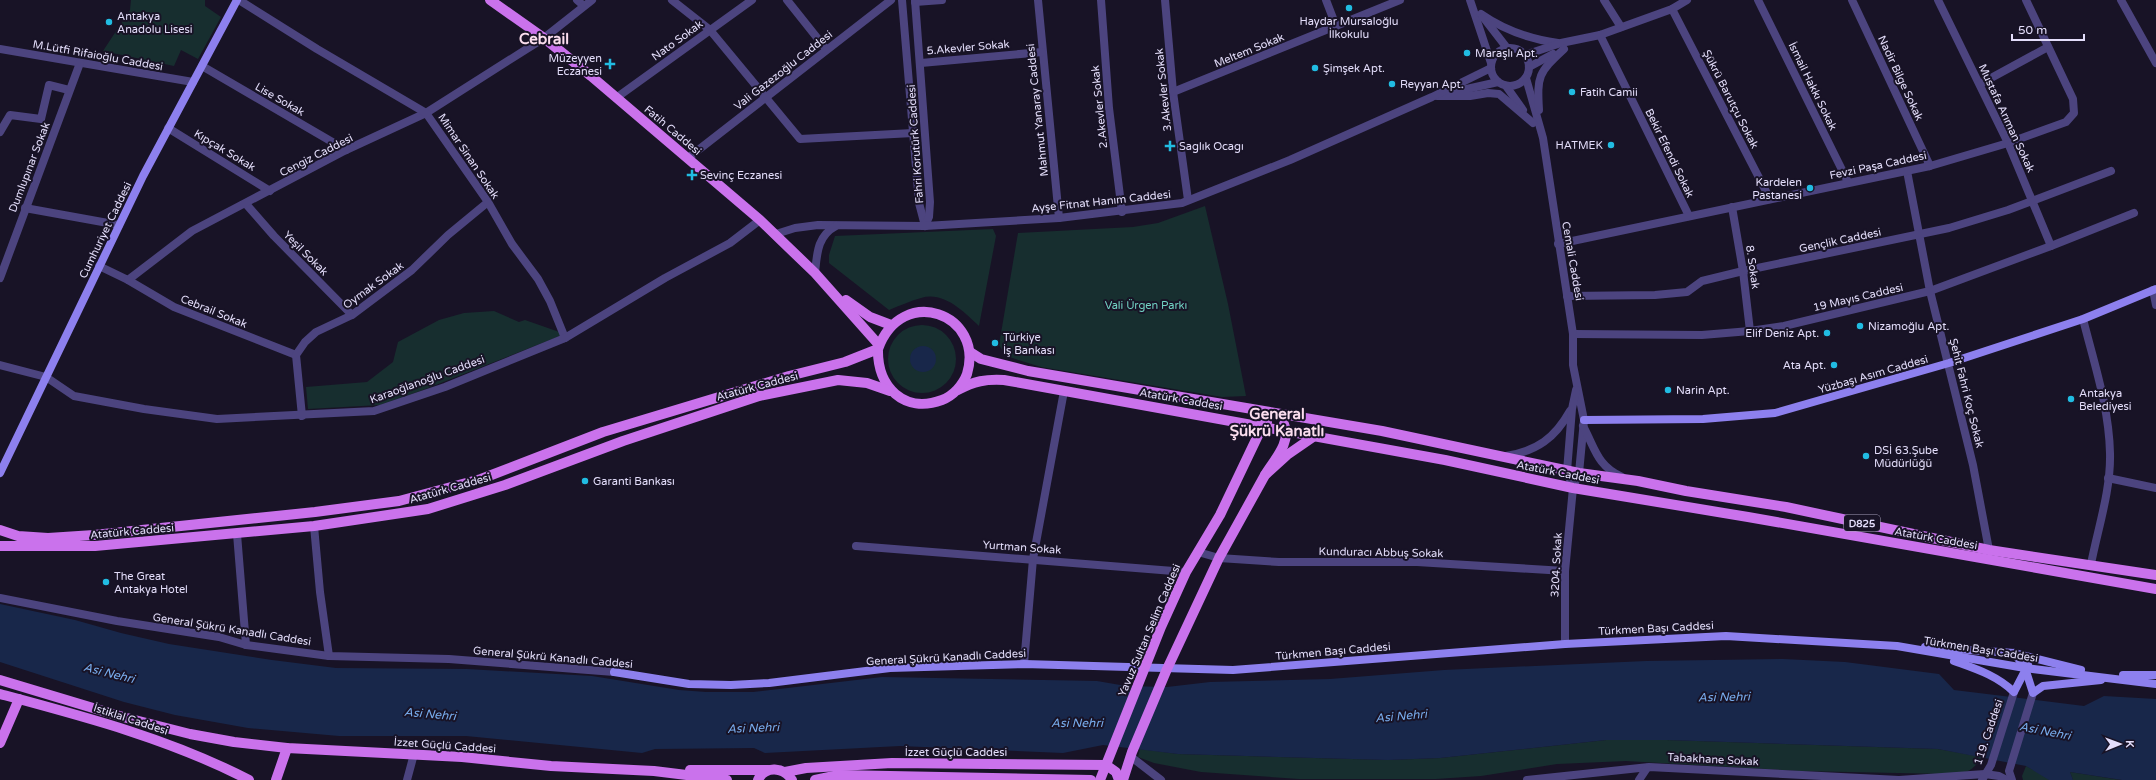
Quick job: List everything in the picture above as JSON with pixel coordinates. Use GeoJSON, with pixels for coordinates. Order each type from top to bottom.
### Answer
{"type":"FeatureCollection","features":[{"type":"Feature","properties":{"kind":"main road","name":"Cumhuriyet Caddesi"},"geometry":{"type":"LineString","coordinates":[[0,473],[119,225],[168,128],[238,0]]}},
{"type":"Feature","properties":{"kind":"main road","name":"Fatih Caddesi"},"geometry":{"type":"LineString","coordinates":[[490,0],[544,38],[688,158],[776,234],[831,290],[879,347]]}},
{"type":"Feature","properties":{"kind":"main road","name":"Fatih Caddesi"},"geometry":{"type":"LineString","coordinates":[[831,290],[863,313],[891,325]]}},
{"type":"Feature","properties":{"kind":"main road","name":"Yüzbaşı Asım Caddesi"},"geometry":{"type":"LineString","coordinates":[[1584,423],[1704,419],[1775,413],[1949,364],[2083,319],[2155,290]]}},
{"type":"Feature","properties":{"kind":"main road"},"geometry":{"type":"LineString","coordinates":[[890,391],[882,378],[878,364],[879,347],[883,335],[891,325],[903,316],[917,312],[938,314],[957,326],[965,338],[970,352],[969,365],[965,378],[958,390]]}},
{"type":"Feature","properties":{"kind":"main road","name":"Atatürk Caddesi"},"geometry":{"type":"LineString","coordinates":[[0,530],[18,536],[48,538],[94,535],[315,512],[399,501],[481,479],[603,432],[789,376],[845,362],[879,347]]}},
{"type":"Feature","properties":{"kind":"main road","name":"Atatürk Caddesi"},"geometry":{"type":"LineString","coordinates":[[970,352],[981,359],[1028,371],[1382,431],[1567,471],[1786,507],[1989,550],[2156,574]]}},
{"type":"Feature","properties":{"kind":"main road","name":"Atatürk Caddesi"},"geometry":{"type":"LineString","coordinates":[[0,546],[95,546],[238,534],[366,520],[436,507],[506,485],[623,441],[705,413],[789,389],[823,382],[850,380],[890,391],[902,400],[917,404],[932,404],[946,399],[958,390],[973,382],[987,379],[1004,380],[1263,425],[1445,460],[1573,488],[1748,517],[2156,590]]}},
{"type":"Feature","properties":{"kind":"main road"},"geometry":{"type":"LineString","coordinates":[[1123,780],[1131,754],[1167,669],[1219,558],[1286,440],[1286,430],[1279,414]]}},
{"type":"Feature","properties":{"kind":"main road","name":"Yavuz Sultan Selim Caddesi"},"geometry":{"type":"LineString","coordinates":[[1100,780],[1144,668],[1186,572],[1220,515],[1263,425],[1279,414]]}},
{"type":"Feature","properties":{"kind":"main road"},"geometry":{"type":"LineString","coordinates":[[1265,475],[1287,455],[1316,435]]}},
{"type":"Feature","properties":{"kind":"main road","name":"Türkmen Başı Caddesi"},"geometry":{"type":"LineString","coordinates":[[1156,669],[1233,670],[1565,644],[1726,636],[1897,646],[2025,668],[2118,678],[2156,684]]}},
{"type":"Feature","properties":{"kind":"main road"},"geometry":{"type":"LineString","coordinates":[[1897,646],[2014,653],[2084,671],[2156,676]]}},
{"type":"Feature","properties":{"kind":"main road"},"geometry":{"type":"LineString","coordinates":[[1927,652],[1992,675],[2003,681],[2014,692],[2025,668],[2030,662],[2041,660]]}},
{"type":"Feature","properties":{"kind":"main road"},"geometry":{"type":"LineString","coordinates":[[2014,653],[2025,668],[2033,693],[2043,686],[2118,678]]}},
{"type":"Feature","properties":{"kind":"main road","name":"General Şükrü Kanadlı Caddesi"},"geometry":{"type":"LineString","coordinates":[[614,672],[689,684],[731,685],[769,683],[890,668],[1024,664],[1156,669]]}},
{"type":"Feature","properties":{"kind":"main road","name":"İstiklal Caddesi"},"geometry":{"type":"LineString","coordinates":[[0,680],[123,717],[190,734],[234,742]]}},
{"type":"Feature","properties":{"kind":"main road","name":"İstiklal Caddesi"},"geometry":{"type":"LineString","coordinates":[[0,694],[97,720],[163,741],[249,780]]}},
{"type":"Feature","properties":{"kind":"main road"},"geometry":{"type":"LineString","coordinates":[[0,743],[19,699]]}},
{"type":"Feature","properties":{"kind":"main road","name":"İzzet Güçlü Caddesi"},"geometry":{"type":"LineString","coordinates":[[234,742],[287,748],[414,754],[551,766],[654,771],[774,769],[788,776],[806,768],[892,764],[1106,764]]}},
{"type":"Feature","properties":{"kind":"main road"},"geometry":{"type":"LineString","coordinates":[[276,780],[287,748]]}},
{"type":"Feature","properties":{"kind":"main road"},"geometry":{"type":"LineString","coordinates":[[1106,764],[1116,772],[1119,780]]}},
{"type":"Feature","properties":{"kind":"main road"},"geometry":{"type":"LineString","coordinates":[[758,780],[768,770]]}},
{"type":"Feature","properties":{"kind":"main road","name":"İzzet Güçlü Caddesi"},"geometry":{"type":"LineString","coordinates":[[654,771],[727,780]]}},
{"type":"Feature","properties":{"kind":"main road"},"geometry":{"type":"LineString","coordinates":[[815,780],[839,775],[1091,780]]}},
{"type":"Feature","properties":{"kind":"street","name":"Mimar Sinan Sokak"},"geometry":{"type":"LineString","coordinates":[[238,0],[317,50],[426,113],[488,202],[512,244],[538,280],[550,301],[566,338]]}},
{"type":"Feature","properties":{"kind":"street"},"geometry":{"type":"LineString","coordinates":[[577,0],[584,6]]}},
{"type":"Feature","properties":{"kind":"street","name":"Cengiz Caddesi"},"geometry":{"type":"LineString","coordinates":[[128,280],[192,231],[246,204],[346,150],[426,113],[544,38],[592,0]]}},
{"type":"Feature","properties":{"kind":"street"},"geometry":{"type":"LineString","coordinates":[[672,0],[710,30],[765,99],[800,139],[913,133]]}},
{"type":"Feature","properties":{"kind":"street","name":"Nato Sokak"},"geometry":{"type":"LineString","coordinates":[[616,98],[752,0]]}},
{"type":"Feature","properties":{"kind":"street"},"geometry":{"type":"LineString","coordinates":[[787,0],[826,50]]}},
{"type":"Feature","properties":{"kind":"street","name":"Vali Gazezoğlu Caddesi"},"geometry":{"type":"LineString","coordinates":[[688,158],[891,0]]}},
{"type":"Feature","properties":{"kind":"street","name":"Fahri Korutürk Caddesi"},"geometry":{"type":"LineString","coordinates":[[902,0],[919,203],[925,226]]}},
{"type":"Feature","properties":{"kind":"street"},"geometry":{"type":"LineString","coordinates":[[915,1],[942,0]]}},
{"type":"Feature","properties":{"kind":"street","name":"Mahmut Yanaray Caddesi"},"geometry":{"type":"LineString","coordinates":[[1038,0],[1042,52],[1060,218]]}},
{"type":"Feature","properties":{"kind":"street","name":"2.Akevler Sokak"},"geometry":{"type":"LineString","coordinates":[[1101,0],[1109,108],[1122,212]]}},
{"type":"Feature","properties":{"kind":"street","name":"3.Akevler Sokak"},"geometry":{"type":"LineString","coordinates":[[1165,0],[1173,92],[1184,183],[1188,200]]}},
{"type":"Feature","properties":{"kind":"street"},"geometry":{"type":"LineString","coordinates":[[1326,0],[1336,26]]}},
{"type":"Feature","properties":{"kind":"street","name":"Meltem Sokak"},"geometry":{"type":"LineString","coordinates":[[1173,92],[1400,0]]}},
{"type":"Feature","properties":{"kind":"street"},"geometry":{"type":"LineString","coordinates":[[1471,0],[1507,48],[1520,50],[1525,55],[1529,67],[1526,78],[1517,85],[1506,86],[1498,82],[1491,66],[1471,0]]}},
{"type":"Feature","properties":{"kind":"street"},"geometry":{"type":"LineString","coordinates":[[1604,0],[1621,28]]}},
{"type":"Feature","properties":{"kind":"street","name":"İsmail Hakkı Sokak"},"geometry":{"type":"LineString","coordinates":[[1758,0],[1848,182]]}},
{"type":"Feature","properties":{"kind":"street","name":"Nadir Bilge Sokak"},"geometry":{"type":"LineString","coordinates":[[1852,0],[1930,166]]}},
{"type":"Feature","properties":{"kind":"street","name":"Mustafa Arıman Sokak"},"geometry":{"type":"LineString","coordinates":[[1938,0],[2008,143],[2052,246]]}},
{"type":"Feature","properties":{"kind":"street","name":"Fevzi Paşa Caddesi"},"geometry":{"type":"LineString","coordinates":[[1558,244],[1848,182],[1907,172],[2008,143],[2066,122],[2074,113],[2073,99],[2026,0]]}},
{"type":"Feature","properties":{"kind":"street"},"geometry":{"type":"LineString","coordinates":[[2121,0],[2156,63]]}},
{"type":"Feature","properties":{"kind":"street","name":"Fahri Korutürk Caddesi"},"geometry":{"type":"LineString","coordinates":[[915,1],[930,202],[929,217],[925,226]]}},
{"type":"Feature","properties":{"kind":"street"},"geometry":{"type":"LineString","coordinates":[[1525,55],[1562,46],[1621,28],[1672,9],[1683,1]]}},
{"type":"Feature","properties":{"kind":"street","name":"Şükrü Barutçu Sokak"},"geometry":{"type":"LineString","coordinates":[[1672,9],[1770,199]]}},
{"type":"Feature","properties":{"kind":"street"},"geometry":{"type":"LineString","coordinates":[[1481,14],[1516,32],[1538,40],[1562,46]]}},
{"type":"Feature","properties":{"kind":"street","name":"Bekir Efendi Sokak"},"geometry":{"type":"LineString","coordinates":[[1600,35],[1689,216]]}},
{"type":"Feature","properties":{"kind":"street"},"geometry":{"type":"LineString","coordinates":[[1529,67],[1562,46]]}},
{"type":"Feature","properties":{"kind":"street"},"geometry":{"type":"LineString","coordinates":[[1536,124],[1540,73],[1562,46]]}},
{"type":"Feature","properties":{"kind":"street"},"geometry":{"type":"LineString","coordinates":[[1980,84],[2048,47]]}},
{"type":"Feature","properties":{"kind":"street","name":"Ayşe Fitnat Hanım Caddesi"},"geometry":{"type":"LineString","coordinates":[[776,234],[795,228],[818,225],[925,226],[1060,218],[1122,212],[1188,200],[1290,160],[1435,96],[1491,66],[1497,53],[1507,48]]}},
{"type":"Feature","properties":{"kind":"street","name":"M.Lütfi Rifaioğlu Caddesi"},"geometry":{"type":"LineString","coordinates":[[0,49],[193,82]]}},
{"type":"Feature","properties":{"kind":"street","name":"5.Akevler Sokak"},"geometry":{"type":"LineString","coordinates":[[920,63],[1042,52]]}},
{"type":"Feature","properties":{"kind":"street","name":"Dumlupınar Sokak"},"geometry":{"type":"LineString","coordinates":[[0,278],[80,63]]}},
{"type":"Feature","properties":{"kind":"street","name":"Lise Sokak"},"geometry":{"type":"LineString","coordinates":[[202,66],[346,150]]}},
{"type":"Feature","properties":{"kind":"street","name":"Cemali Caddesi"},"geometry":{"type":"LineString","coordinates":[[1526,78],[1536,124]]}},
{"type":"Feature","properties":{"kind":"street","name":"Ayşe Fitnat Hanım Caddesi"},"geometry":{"type":"LineString","coordinates":[[1435,96],[1498,82]]}},
{"type":"Feature","properties":{"kind":"street"},"geometry":{"type":"LineString","coordinates":[[0,132],[10,116],[41,119],[49,85],[69,90]]}},
{"type":"Feature","properties":{"kind":"street","name":"Cemali Caddesi"},"geometry":{"type":"LineString","coordinates":[[1506,86],[1536,124],[1543,138],[1558,244],[1568,296],[1573,334],[1573,365],[1584,423],[1598,459],[1606,468],[1628,480]]}},
{"type":"Feature","properties":{"kind":"street"},"geometry":{"type":"LineString","coordinates":[[1435,96],[1463,96],[1488,93],[1499,94],[1536,124]]}},
{"type":"Feature","properties":{"kind":"street","name":"Kıpçak Sokak"},"geometry":{"type":"LineString","coordinates":[[168,128],[270,191]]}},
{"type":"Feature","properties":{"kind":"street","name":"Gençlik Caddesi"},"geometry":{"type":"LineString","coordinates":[[1568,296],[1655,295],[1687,292],[1702,281],[1949,228],[2111,171]]}},
{"type":"Feature","properties":{"kind":"street","name":"Şehit Fahri Koç Sokak"},"geometry":{"type":"LineString","coordinates":[[1907,172],[1921,235],[1930,291],[1973,465],[1989,550]]}},
{"type":"Feature","properties":{"kind":"street","name":"Oymak Sokak"},"geometry":{"type":"LineString","coordinates":[[296,355],[305,342],[316,332],[352,315],[412,270],[448,235],[488,202]]}},
{"type":"Feature","properties":{"kind":"street","name":"Yeşil Sokak"},"geometry":{"type":"LineString","coordinates":[[246,204],[274,236],[352,315]]}},
{"type":"Feature","properties":{"kind":"street","name":"8. Sokak"},"geometry":{"type":"LineString","coordinates":[[1732,207],[1743,271],[1750,331]]}},
{"type":"Feature","properties":{"kind":"street"},"geometry":{"type":"LineString","coordinates":[[25,208],[119,225]]}},
{"type":"Feature","properties":{"kind":"street","name":"19 Mayıs Caddesi"},"geometry":{"type":"LineString","coordinates":[[1573,334],[1702,335],[1750,331],[1784,326],[1930,291],[2052,246],[2134,213]]}},
{"type":"Feature","properties":{"kind":"street","name":"Karaoğlanoğlu Caddesi"},"geometry":{"type":"LineString","coordinates":[[0,365],[46,378],[74,396],[144,409],[218,419],[302,416],[374,411],[445,387],[566,338],[665,278],[730,243],[760,220]]}},
{"type":"Feature","properties":{"kind":"street"},"geometry":{"type":"LineString","coordinates":[[815,273],[821,240],[828,231],[836,226]]}},
{"type":"Feature","properties":{"kind":"street"},"geometry":{"type":"LineString","coordinates":[[99,266],[128,280]]}},
{"type":"Feature","properties":{"kind":"street","name":"Cebrail Sokak"},"geometry":{"type":"LineString","coordinates":[[128,280],[174,307],[296,355]]}},
{"type":"Feature","properties":{"kind":"street"},"geometry":{"type":"LineString","coordinates":[[2155,290],[2156,305]]}},
{"type":"Feature","properties":{"kind":"street"},"geometry":{"type":"LineString","coordinates":[[2083,319],[2105,402],[2110,453],[2108,478],[2091,564]]}},
{"type":"Feature","properties":{"kind":"street"},"geometry":{"type":"LineString","coordinates":[[296,355],[302,416]]}},
{"type":"Feature","properties":{"kind":"street","name":"Cemali Caddesi"},"geometry":{"type":"LineString","coordinates":[[1573,488],[1567,471],[1572,409],[1577,388]]}},
{"type":"Feature","properties":{"kind":"street"},"geometry":{"type":"LineString","coordinates":[[1024,664],[1033,559],[1064,391]]}},
{"type":"Feature","properties":{"kind":"street","name":"Cemali Caddesi"},"geometry":{"type":"LineString","coordinates":[[1501,457],[1521,454],[1548,441],[1557,432],[1572,409]]}},
{"type":"Feature","properties":{"kind":"street","name":"Cemali Caddesi"},"geometry":{"type":"LineString","coordinates":[[1573,488],[1578,473],[1584,423]]}},
{"type":"Feature","properties":{"kind":"street"},"geometry":{"type":"LineString","coordinates":[[2108,478],[2156,488]]}},
{"type":"Feature","properties":{"kind":"street","name":"3204. Sokak"},"geometry":{"type":"LineString","coordinates":[[1565,644],[1565,571],[1573,488]]}},
{"type":"Feature","properties":{"kind":"street"},"geometry":{"type":"LineString","coordinates":[[314,526],[320,592],[329,656]]}},
{"type":"Feature","properties":{"kind":"street"},"geometry":{"type":"LineString","coordinates":[[238,534],[246,645]]}},
{"type":"Feature","properties":{"kind":"street","name":"Yurtman Sokak"},"geometry":{"type":"LineString","coordinates":[[856,546],[1186,572]]}},
{"type":"Feature","properties":{"kind":"street","name":"Kunduracı Abbuş Sokak"},"geometry":{"type":"LineString","coordinates":[[1198,552],[1219,558],[1279,562],[1417,562],[1565,571]]}},
{"type":"Feature","properties":{"kind":"street","name":"General Şükrü Kanadlı Caddesi"},"geometry":{"type":"LineString","coordinates":[[0,598],[88,616],[219,638],[246,645],[329,656],[448,659],[614,672]]}},
{"type":"Feature","properties":{"kind":"street","name":"119. Caddesi"},"geometry":{"type":"LineString","coordinates":[[1984,778],[1991,765],[2014,692]]}},
{"type":"Feature","properties":{"kind":"street"},"geometry":{"type":"LineString","coordinates":[[2012,780],[2009,771],[2033,693]]}},
{"type":"Feature","properties":{"kind":"street"},"geometry":{"type":"LineString","coordinates":[[407,780],[414,754]]}},
{"type":"Feature","properties":{"kind":"street"},"geometry":{"type":"LineString","coordinates":[[1131,754],[1161,780]]}},
{"type":"Feature","properties":{"kind":"street"},"geometry":{"type":"LineString","coordinates":[[1639,780],[1647,768]]}},
{"type":"Feature","properties":{"kind":"street","name":"Tabakhane Sokak"},"geometry":{"type":"LineString","coordinates":[[1527,780],[1586,777],[1647,768],[1896,780],[1984,778],[1999,776],[2007,780]]}},
{"type":"Feature","properties":{"kind":"green space"},"geometry":{"type":"Polygon","coordinates":[[[131,0],[205,0],[205,6],[221,17],[198,59],[181,50],[174,66],[103,51],[130,10],[131,0]]]}},
{"type":"Feature","properties":{"kind":"green space","name":"Vali Ürgen Parkı"},"geometry":{"type":"Polygon","coordinates":[[[1205,206],[1228,304],[1246,396],[1222,397],[1041,367],[1006,356],[999,345],[1018,233],[1133,227],[1158,223],[1205,206]]]}},
{"type":"Feature","properties":{"kind":"green space"},"geometry":{"type":"Polygon","coordinates":[[[993,229],[996,236],[979,326],[953,304],[938,297],[921,298],[889,310],[829,263],[829,255],[835,236],[993,229]]]}},
{"type":"Feature","properties":{"kind":"green space"},"geometry":{"type":"Polygon","coordinates":[[[494,311],[519,322],[525,320],[565,334],[423,390],[380,405],[308,409],[306,387],[367,382],[393,362],[398,342],[439,320],[464,313],[494,311]]]}},
{"type":"Feature","properties":{"kind":"green space"},"geometry":{"type":"Polygon","coordinates":[[[922,325],[935,328],[946,335],[953,346],[956,359],[953,372],[946,383],[935,390],[922,393],[909,390],[898,383],[891,372],[888,359],[891,346],[898,335],[909,328],[922,325]]]}},
{"type":"Feature","properties":{"kind":"green space"},"geometry":{"type":"Polygon","coordinates":[[[1606,740],[1667,740],[1938,749],[1982,757],[1975,766],[1968,771],[1947,774],[1800,771],[1626,761],[1557,764],[1481,776],[1436,779],[1299,779],[1201,772],[1154,763],[1138,757],[1140,749],[1178,754],[1388,760],[1440,758],[1606,740]]]}},
{"type":"Feature","properties":{"kind":"green space"},"geometry":{"type":"Polygon","coordinates":[[[2026,766],[2049,780],[2023,780],[2022,776],[2026,766]]]}},
{"type":"Feature","properties":{"kind":"green space"},"geometry":{"type":"Polygon","coordinates":[[[2070,772],[2121,780],[2073,780],[2070,772]]]}},
{"type":"Feature","properties":{"kind":"water"},"geometry":{"type":"Polygon","coordinates":[[[923,346],[932,350],[936,359],[932,368],[923,372],[914,368],[910,359],[914,350],[923,346]]]}},
{"type":"Feature","properties":{"kind":"water","name":"Asi Nehri"},"geometry":{"type":"Polygon","coordinates":[[[0,604],[75,620],[121,633],[169,644],[336,668],[467,669],[592,676],[679,690],[706,692],[753,692],[882,677],[1097,681],[1126,686],[1167,687],[1210,682],[1330,679],[1444,670],[1646,661],[1783,659],[1845,662],[1939,674],[1954,690],[2084,706],[2104,696],[2156,699],[2156,780],[2122,780],[2070,772],[2073,780],[2049,780],[2026,766],[1938,749],[1667,740],[1606,740],[1440,758],[1388,760],[1178,754],[1103,745],[1063,753],[900,746],[765,753],[754,748],[655,749],[642,753],[466,736],[339,736],[248,728],[175,715],[124,702],[0,662],[0,604]]]}},
{"type":"Feature","properties":{"kind":"place","name":"Haydar Mursaloğlu İlkokulu"},"geometry":{"type":"Point","coordinates":[1349,8]}},
{"type":"Feature","properties":{"kind":"place","name":"Antakya Anadolu Lisesi"},"geometry":{"type":"Point","coordinates":[109,22]}},
{"type":"Feature","properties":{"kind":"place","name":"Maraşlı Apt."},"geometry":{"type":"Point","coordinates":[1467,53]}},
{"type":"Feature","properties":{"kind":"place","name":"Müzeyyen Eczanesi"},"geometry":{"type":"Point","coordinates":[610,64]}},
{"type":"Feature","properties":{"kind":"place","name":"Şimşek Apt."},"geometry":{"type":"Point","coordinates":[1315,68]}},
{"type":"Feature","properties":{"kind":"place","name":"Reyyan Apt."},"geometry":{"type":"Point","coordinates":[1392,84]}},
{"type":"Feature","properties":{"kind":"place","name":"Fatih Camii"},"geometry":{"type":"Point","coordinates":[1572,92]}},
{"type":"Feature","properties":{"kind":"place","name":"HATMEK"},"geometry":{"type":"Point","coordinates":[1611,145]}},
{"type":"Feature","properties":{"kind":"place","name":"Saglık Ocagı"},"geometry":{"type":"Point","coordinates":[1170,146]}},
{"type":"Feature","properties":{"kind":"place","name":"Sevinç Eczanesi"},"geometry":{"type":"Point","coordinates":[692,175]}},
{"type":"Feature","properties":{"kind":"place","name":"Kardelen Pastanesi"},"geometry":{"type":"Point","coordinates":[1810,188]}},
{"type":"Feature","properties":{"kind":"place","name":"Nizamoğlu Apt."},"geometry":{"type":"Point","coordinates":[1860,326]}},
{"type":"Feature","properties":{"kind":"place","name":"Elif Deniz Apt."},"geometry":{"type":"Point","coordinates":[1827,333]}},
{"type":"Feature","properties":{"kind":"place","name":"Türkiye İş Bankası"},"geometry":{"type":"Point","coordinates":[995,343]}},
{"type":"Feature","properties":{"kind":"place","name":"Ata Apt."},"geometry":{"type":"Point","coordinates":[1834,365]}},
{"type":"Feature","properties":{"kind":"place","name":"Narin Apt."},"geometry":{"type":"Point","coordinates":[1668,390]}},
{"type":"Feature","properties":{"kind":"place","name":"Antakya Belediyesi"},"geometry":{"type":"Point","coordinates":[2071,399]}},
{"type":"Feature","properties":{"kind":"place","name":"DSİ 63.Şube Müdürlüğü"},"geometry":{"type":"Point","coordinates":[1866,456]}},
{"type":"Feature","properties":{"kind":"place","name":"Garanti Bankası"},"geometry":{"type":"Point","coordinates":[585,481]}},
{"type":"Feature","properties":{"kind":"place","name":"The Great Antakya Hotel"},"geometry":{"type":"Point","coordinates":[106,582]}},
{"type":"Feature","properties":{"kind":"district","name":"Cebrail"},"geometry":{"type":"Point","coordinates":[544,39]}},
{"type":"Feature","properties":{"kind":"district","name":"General Şükrü Kanatlı"},"geometry":{"type":"Point","coordinates":[1277,422]}}]}
